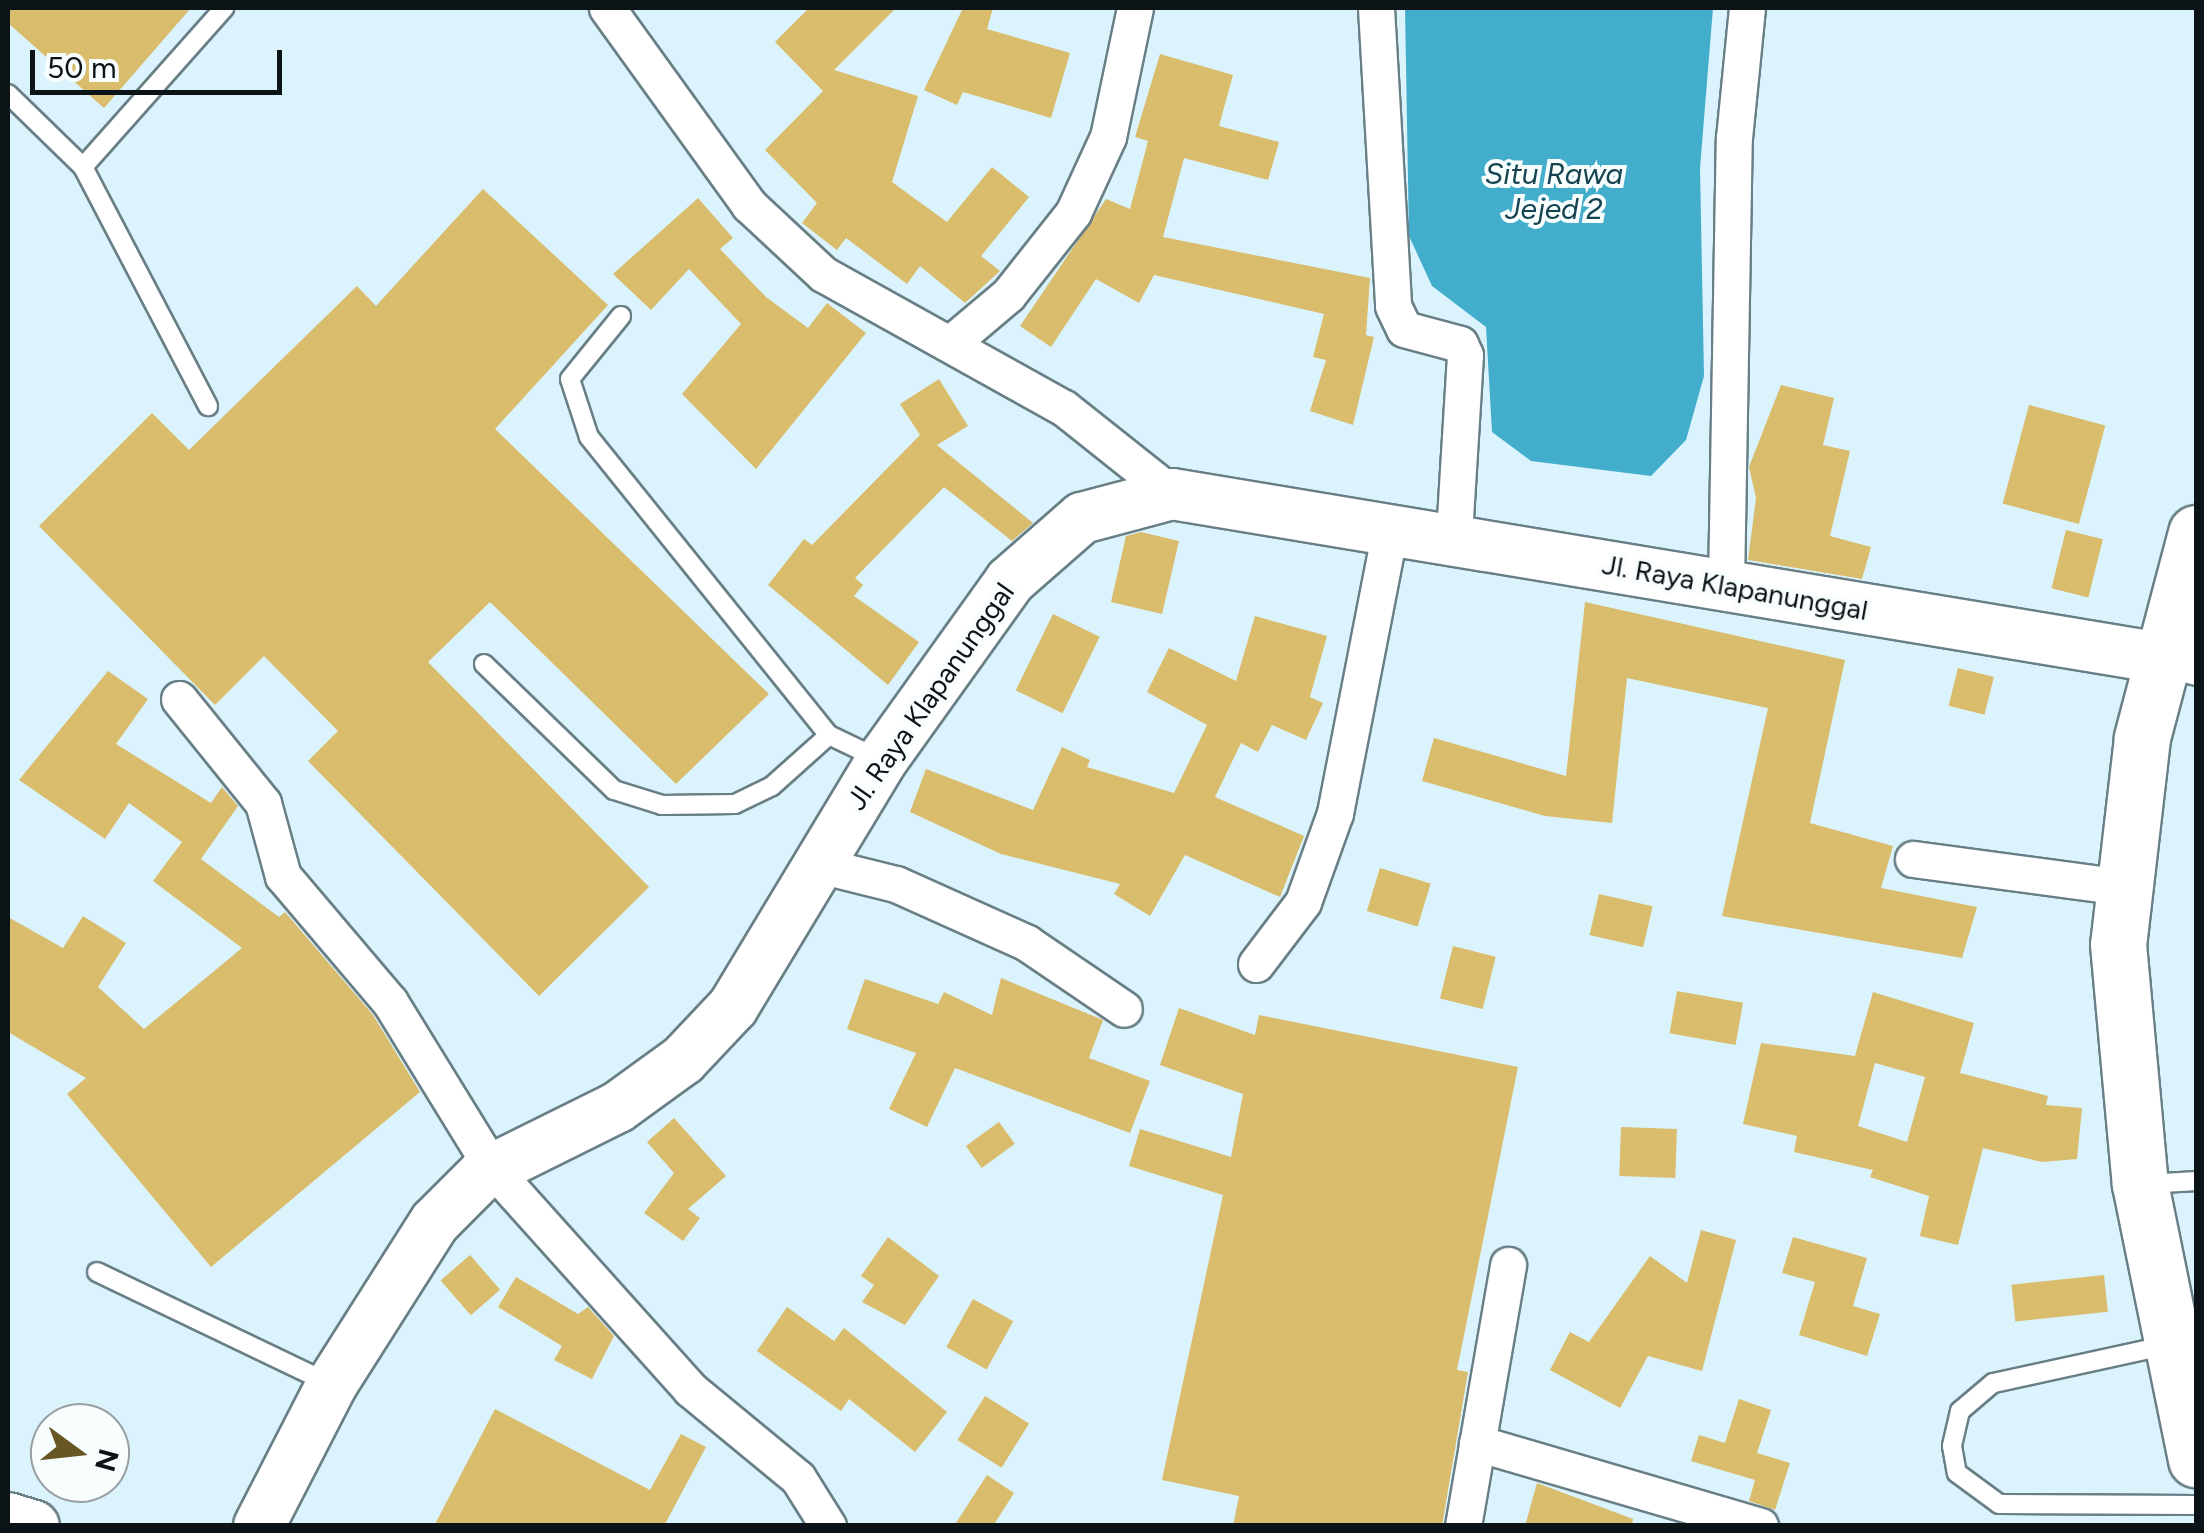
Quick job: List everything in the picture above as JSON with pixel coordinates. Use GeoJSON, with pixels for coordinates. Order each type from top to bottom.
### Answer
{"type":"FeatureCollection","features":[{"type":"Feature","properties":{"kind":"main road"},"geometry":{"type":"LineString","coordinates":[[2196,533],[2179,663],[2123,887],[2120,1008],[2140,1184],[2196,1459]]}},
{"type":"Feature","properties":{"kind":"street"},"geometry":{"type":"LineString","coordinates":[[608,8],[749,205],[848,293],[950,343],[1078,418],[1172,494]]}},
{"type":"Feature","properties":{"kind":"street"},"geometry":{"type":"LineString","coordinates":[[950,343],[1008,295],[1073,213],[1108,137],[1135,8]]}},
{"type":"Feature","properties":{"kind":"street"},"geometry":{"type":"LineString","coordinates":[[1376,8],[1394,306],[1404,329],[1460,344],[1465,355],[1454,536]]}},
{"type":"Feature","properties":{"kind":"street"},"geometry":{"type":"LineString","coordinates":[[1726,584],[1734,138],[1747,8]]}},
{"type":"Feature","properties":{"kind":"street","name":"Jl. Raya Klapanunggal"},"geometry":{"type":"LineString","coordinates":[[260,1526],[332,1384],[436,1222],[492,1168],[618,1107],[683,1060],[770,958],[815,864],[882,760],[1010,581],[1045,547],[1114,504],[1172,494],[1390,525],[2179,663]]}},
{"type":"Feature","properties":{"kind":"street"},"geometry":{"type":"LineString","coordinates":[[1256,964],[1303,902],[1335,812],[1390,525]]}},
{"type":"Feature","properties":{"kind":"street"},"geometry":{"type":"LineString","coordinates":[[179,699],[263,803],[283,876],[390,1002],[492,1168],[690,1389],[798,1478],[828,1526]]}},
{"type":"Feature","properties":{"kind":"street"},"geometry":{"type":"LineString","coordinates":[[1913,859],[2123,887]]}},
{"type":"Feature","properties":{"kind":"street"},"geometry":{"type":"LineString","coordinates":[[815,864],[896,884],[1027,942],[1124,1009]]}},
{"type":"Feature","properties":{"kind":"street"},"geometry":{"type":"LineString","coordinates":[[1463,1526],[1508,1266]]}},
{"type":"Feature","properties":{"kind":"street"},"geometry":{"type":"LineString","coordinates":[[1478,1443],[1760,1526]]}},
{"type":"Feature","properties":{"kind":"street"},"geometry":{"type":"LineString","coordinates":[[8,1518],[34,1526]]}},
{"type":"Feature","properties":{"kind":"lane"},"geometry":{"type":"LineString","coordinates":[[83,167],[224,8]]}},
{"type":"Feature","properties":{"kind":"lane"},"geometry":{"type":"LineString","coordinates":[[8,94],[83,167],[208,406]]}},
{"type":"Feature","properties":{"kind":"lane"},"geometry":{"type":"LineString","coordinates":[[620,316],[570,380],[570,400],[589,437],[829,734],[882,760]]}},
{"type":"Feature","properties":{"kind":"lane"},"geometry":{"type":"LineString","coordinates":[[484,664],[614,790],[676,808],[735,804],[772,786],[829,734]]}},
{"type":"Feature","properties":{"kind":"lane"},"geometry":{"type":"LineString","coordinates":[[2140,1184],[2196,1181]]}},
{"type":"Feature","properties":{"kind":"lane"},"geometry":{"type":"LineString","coordinates":[[97,1272],[332,1384]]}},
{"type":"Feature","properties":{"kind":"lane"},"geometry":{"type":"LineString","coordinates":[[2173,1344],[1993,1383],[1960,1411],[1952,1446],[1958,1473],[1998,1504],[2196,1505]]}},
{"type":"Feature","properties":{"kind":"water","name":"Situ Rawa Jejed 2"},"geometry":{"type":"Polygon","coordinates":[[[1405,8],[1713,8],[1700,168],[1704,376],[1686,440],[1651,476],[1531,461],[1492,432],[1486,327],[1432,286],[1409,236],[1405,8]]]}},
{"type":"Feature","properties":{"kind":"building"},"geometry":{"type":"Polygon","coordinates":[[[8,8],[191,8],[104,108],[8,23],[8,8]]]}},
{"type":"Feature","properties":{"kind":"building"},"geometry":{"type":"Polygon","coordinates":[[[809,8],[896,8],[834,70],[918,96],[892,182],[947,222],[992,167],[1029,197],[981,256],[1000,271],[965,303],[920,266],[907,284],[846,238],[837,250],[802,223],[817,203],[765,150],[823,91],[775,42],[809,8]]]}},
{"type":"Feature","properties":{"kind":"building"},"geometry":{"type":"Polygon","coordinates":[[[963,8],[993,8],[987,29],[1070,53],[1051,118],[963,92],[957,105],[924,90],[963,8]]]}},
{"type":"Feature","properties":{"kind":"building"},"geometry":{"type":"Polygon","coordinates":[[[1160,54],[1233,75],[1219,126],[1279,142],[1268,180],[1184,158],[1163,237],[1370,278],[1366,335],[1374,337],[1353,425],[1310,411],[1326,360],[1313,357],[1324,314],[1154,275],[1139,303],[1096,279],[1051,347],[1020,326],[1106,199],[1130,209],[1148,141],[1135,137],[1160,54]]]}},
{"type":"Feature","properties":{"kind":"building"},"geometry":{"type":"Polygon","coordinates":[[[483,189],[608,305],[495,429],[769,694],[676,784],[490,602],[428,662],[649,887],[539,996],[308,761],[338,731],[264,656],[215,705],[39,526],[152,413],[189,450],[357,286],[376,306],[483,189]]]}},
{"type":"Feature","properties":{"kind":"building"},"geometry":{"type":"Polygon","coordinates":[[[698,198],[733,238],[720,249],[766,297],[808,328],[827,303],[866,333],[756,469],[682,394],[741,324],[689,269],[651,310],[613,274],[698,198]]]}},
{"type":"Feature","properties":{"kind":"building"},"geometry":{"type":"Polygon","coordinates":[[[939,379],[968,426],[937,445],[1033,523],[1012,541],[944,487],[855,578],[863,585],[854,596],[919,642],[888,685],[768,585],[804,539],[812,545],[920,435],[900,404],[939,379]]]}},
{"type":"Feature","properties":{"kind":"building"},"geometry":{"type":"Polygon","coordinates":[[[1781,385],[1834,398],[1823,445],[1850,451],[1830,536],[1871,547],[1862,579],[1748,560],[1756,498],[1749,467],[1781,385]]]}},
{"type":"Feature","properties":{"kind":"building"},"geometry":{"type":"Polygon","coordinates":[[[2029,405],[2105,425],[2079,524],[2003,504],[2029,405]]]}},
{"type":"Feature","properties":{"kind":"building"},"geometry":{"type":"Polygon","coordinates":[[[2066,530],[2103,539],[2088,597],[2051,588],[2066,530]]]}},
{"type":"Feature","properties":{"kind":"building"},"geometry":{"type":"Polygon","coordinates":[[[1141,532],[1179,541],[1162,614],[1111,602],[1126,536],[1141,532]]]}},
{"type":"Feature","properties":{"kind":"building"},"geometry":{"type":"Polygon","coordinates":[[[1585,602],[1845,660],[1810,823],[1893,846],[1881,888],[1977,907],[1962,958],[1722,916],[1768,708],[1627,678],[1612,823],[1545,816],[1422,781],[1434,738],[1566,776],[1585,602]]]}},
{"type":"Feature","properties":{"kind":"building"},"geometry":{"type":"Polygon","coordinates":[[[1053,614],[1100,637],[1062,713],[1016,690],[1053,614]]]}},
{"type":"Feature","properties":{"kind":"building"},"geometry":{"type":"Polygon","coordinates":[[[1255,616],[1327,636],[1310,697],[1323,703],[1306,740],[1272,725],[1258,752],[1241,743],[1215,797],[1304,836],[1280,897],[1185,855],[1150,916],[1114,894],[1120,884],[1001,854],[910,812],[926,769],[1033,810],[1062,747],[1090,760],[1087,767],[1174,793],[1207,725],[1147,692],[1169,648],[1236,681],[1255,616]]]}},
{"type":"Feature","properties":{"kind":"building"},"geometry":{"type":"Polygon","coordinates":[[[1958,668],[1994,677],[1984,715],[1949,706],[1958,668]]]}},
{"type":"Feature","properties":{"kind":"building"},"geometry":{"type":"Polygon","coordinates":[[[108,671],[148,699],[116,744],[211,803],[222,787],[238,806],[201,859],[279,917],[285,912],[373,1015],[420,1092],[211,1267],[67,1094],[86,1078],[8,1032],[8,917],[63,948],[83,916],[126,943],[98,987],[144,1029],[242,948],[153,881],[182,842],[129,803],[105,839],[19,780],[108,671]]]}},
{"type":"Feature","properties":{"kind":"building"},"geometry":{"type":"Polygon","coordinates":[[[1380,868],[1431,883],[1418,927],[1367,911],[1380,868]]]}},
{"type":"Feature","properties":{"kind":"building"},"geometry":{"type":"Polygon","coordinates":[[[1599,894],[1653,906],[1643,947],[1590,935],[1599,894]]]}},
{"type":"Feature","properties":{"kind":"building"},"geometry":{"type":"Polygon","coordinates":[[[1453,946],[1496,957],[1483,1009],[1440,998],[1453,946]]]}},
{"type":"Feature","properties":{"kind":"building"},"geometry":{"type":"Polygon","coordinates":[[[1001,978],[1103,1020],[1089,1058],[1150,1081],[1130,1133],[955,1068],[927,1127],[889,1109],[916,1053],[847,1029],[865,979],[938,1004],[944,992],[992,1015],[1001,978]]]}},
{"type":"Feature","properties":{"kind":"building"},"geometry":{"type":"Polygon","coordinates":[[[1677,991],[1743,1003],[1736,1045],[1670,1033],[1677,991]]]}},
{"type":"Feature","properties":{"kind":"building"},"geometry":{"type":"Polygon","coordinates":[[[1873,992],[1974,1023],[1960,1073],[2048,1096],[2046,1105],[2082,1108],[2077,1159],[2042,1162],[1983,1148],[1958,1245],[1920,1236],[1929,1196],[1870,1177],[1873,1170],[1794,1152],[1797,1136],[1743,1124],[1761,1043],[1855,1056],[1873,992]],[[1875,1063],[1858,1126],[1907,1142],[1925,1077],[1875,1063]]]}},
{"type":"Feature","properties":{"kind":"building"},"geometry":{"type":"Polygon","coordinates":[[[1179,1008],[1255,1035],[1259,1015],[1518,1067],[1457,1370],[1468,1372],[1442,1526],[1233,1526],[1239,1496],[1162,1480],[1223,1195],[1129,1166],[1140,1129],[1231,1157],[1243,1094],[1160,1065],[1179,1008]]]}},
{"type":"Feature","properties":{"kind":"building"},"geometry":{"type":"Polygon","coordinates":[[[674,1118],[726,1176],[688,1209],[700,1218],[683,1241],[644,1213],[674,1173],[647,1142],[674,1118]]]}},
{"type":"Feature","properties":{"kind":"building"},"geometry":{"type":"Polygon","coordinates":[[[999,1122],[1015,1144],[982,1168],[966,1146],[999,1122]]]}},
{"type":"Feature","properties":{"kind":"building"},"geometry":{"type":"Polygon","coordinates":[[[1621,1127],[1677,1129],[1675,1178],[1619,1176],[1621,1127]]]}},
{"type":"Feature","properties":{"kind":"building"},"geometry":{"type":"Polygon","coordinates":[[[1701,1230],[1736,1240],[1702,1371],[1648,1356],[1620,1408],[1550,1370],[1570,1332],[1589,1342],[1650,1256],[1687,1283],[1701,1230]]]}},
{"type":"Feature","properties":{"kind":"building"},"geometry":{"type":"Polygon","coordinates":[[[888,1237],[939,1276],[905,1325],[862,1302],[874,1285],[861,1276],[888,1237]]]}},
{"type":"Feature","properties":{"kind":"building"},"geometry":{"type":"Polygon","coordinates":[[[1793,1237],[1867,1258],[1853,1306],[1880,1314],[1867,1356],[1799,1335],[1815,1282],[1782,1273],[1793,1237]]]}},
{"type":"Feature","properties":{"kind":"building"},"geometry":{"type":"Polygon","coordinates":[[[470,1255],[500,1290],[471,1315],[441,1281],[470,1255]]]}},
{"type":"Feature","properties":{"kind":"building"},"geometry":{"type":"Polygon","coordinates":[[[2104,1275],[2108,1312],[2015,1322],[2012,1285],[2104,1275]]]}},
{"type":"Feature","properties":{"kind":"building"},"geometry":{"type":"Polygon","coordinates":[[[516,1277],[578,1314],[588,1307],[614,1336],[592,1379],[554,1360],[562,1346],[498,1307],[516,1277]]]}},
{"type":"Feature","properties":{"kind":"building"},"geometry":{"type":"Polygon","coordinates":[[[973,1299],[1013,1321],[987,1369],[946,1347],[973,1299]]]}},
{"type":"Feature","properties":{"kind":"building"},"geometry":{"type":"Polygon","coordinates":[[[787,1307],[834,1341],[844,1328],[947,1412],[915,1452],[849,1399],[841,1411],[757,1351],[787,1307]]]}},
{"type":"Feature","properties":{"kind":"building"},"geometry":{"type":"Polygon","coordinates":[[[985,1396],[1029,1424],[1002,1468],[957,1440],[985,1396]]]}},
{"type":"Feature","properties":{"kind":"building"},"geometry":{"type":"Polygon","coordinates":[[[1739,1399],[1771,1410],[1757,1453],[1790,1463],[1775,1510],[1749,1501],[1755,1480],[1691,1461],[1699,1435],[1725,1443],[1739,1399]]]}},
{"type":"Feature","properties":{"kind":"building"},"geometry":{"type":"Polygon","coordinates":[[[495,1409],[650,1490],[681,1434],[706,1447],[664,1526],[434,1526],[495,1409]]]}},
{"type":"Feature","properties":{"kind":"building"},"geometry":{"type":"Polygon","coordinates":[[[987,1475],[1014,1493],[993,1526],[954,1526],[987,1475]]]}},
{"type":"Feature","properties":{"kind":"building"},"geometry":{"type":"Polygon","coordinates":[[[1537,1483],[1633,1519],[1632,1526],[1525,1526],[1537,1483]]]}}]}
